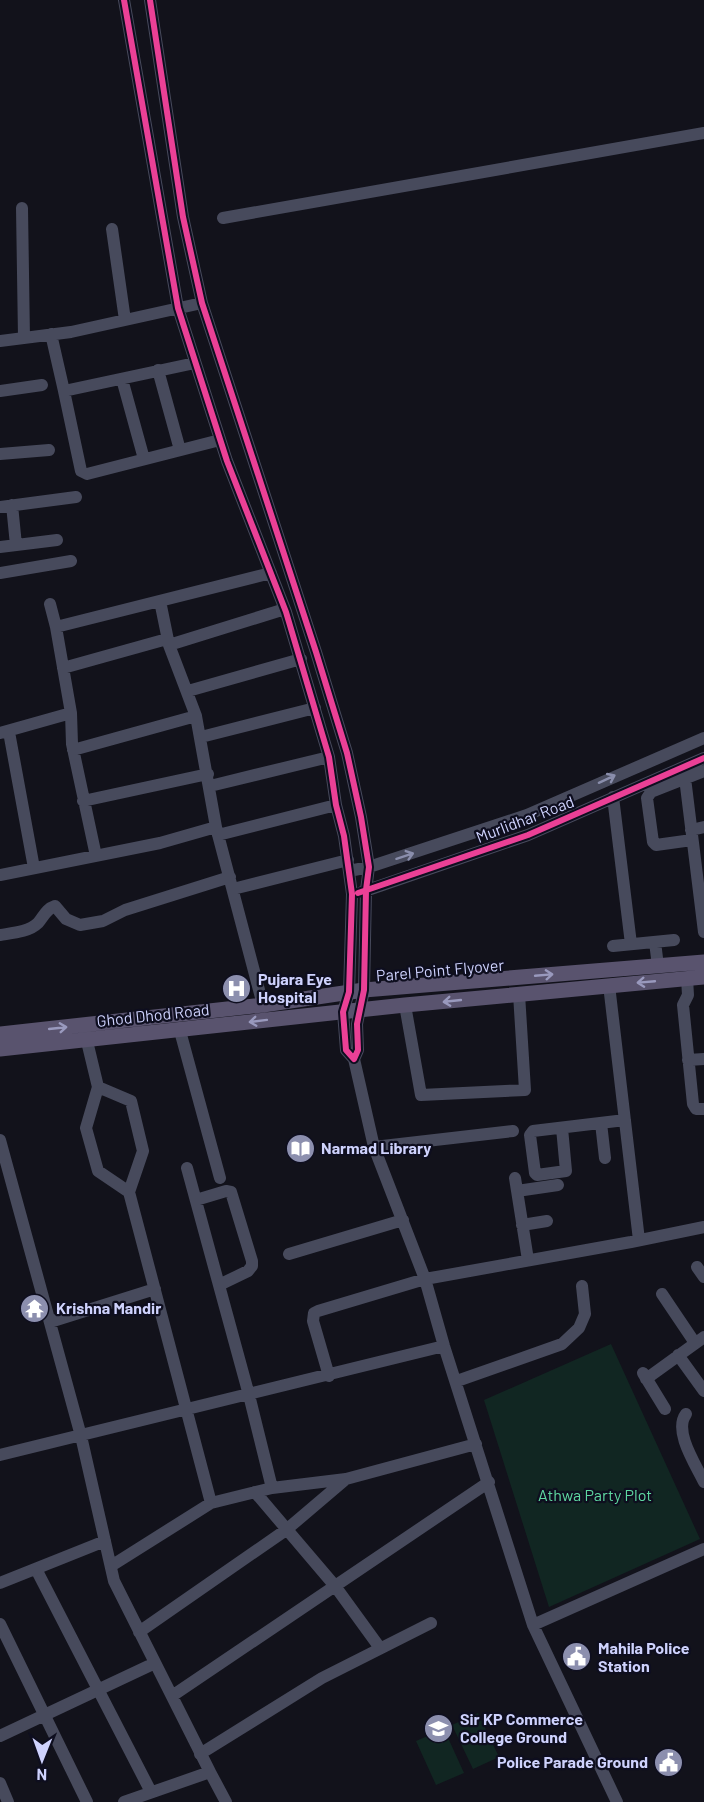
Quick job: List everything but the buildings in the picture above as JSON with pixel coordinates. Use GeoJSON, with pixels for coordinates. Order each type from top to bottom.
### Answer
{"type":"FeatureCollection","features":[{"type":"Feature","properties":{"kind":"main road","name":"Parel Point Flyover"},"geometry":{"type":"LineString","coordinates":[[0,1034],[85,1033],[356,991],[704,962]]}},
{"type":"Feature","properties":{"kind":"main road","name":"Ghod Dhod Road"},"geometry":{"type":"LineString","coordinates":[[0,1049],[85,1033],[180,1031],[405,1005],[704,977]]}},
{"type":"Feature","properties":{"kind":"street"},"geometry":{"type":"LineString","coordinates":[[124,0],[178,308],[220,440],[285,609],[329,757],[352,894],[356,991],[360,1010],[357,1030],[358,1050],[354,1059]]}},
{"type":"Feature","properties":{"kind":"street"},"geometry":{"type":"LineString","coordinates":[[150,0],[183,217],[202,303],[347,753],[361,817],[369,867],[356,991],[343,1012],[346,1050],[354,1059],[374,1147],[425,1279],[444,1347],[533,1625],[617,1802]]}},
{"type":"Feature","properties":{"kind":"street"},"geometry":{"type":"LineString","coordinates":[[223,218],[704,133]]}},
{"type":"Feature","properties":{"kind":"street"},"geometry":{"type":"LineString","coordinates":[[22,208],[24,338]]}},
{"type":"Feature","properties":{"kind":"street"},"geometry":{"type":"LineString","coordinates":[[112,229],[125,320]]}},
{"type":"Feature","properties":{"kind":"street"},"geometry":{"type":"LineString","coordinates":[[0,341],[51,334],[202,303]]}},
{"type":"Feature","properties":{"kind":"street"},"geometry":{"type":"LineString","coordinates":[[51,334],[81,471],[87,474],[220,440]]}},
{"type":"Feature","properties":{"kind":"street"},"geometry":{"type":"LineString","coordinates":[[64,391],[195,363]]}},
{"type":"Feature","properties":{"kind":"street"},"geometry":{"type":"LineString","coordinates":[[158,370],[180,450]]}},
{"type":"Feature","properties":{"kind":"street"},"geometry":{"type":"LineString","coordinates":[[122,379],[144,459]]}},
{"type":"Feature","properties":{"kind":"street"},"geometry":{"type":"LineString","coordinates":[[0,391],[42,385]]}},
{"type":"Feature","properties":{"kind":"street"},"geometry":{"type":"LineString","coordinates":[[0,453],[49,450]]}},
{"type":"Feature","properties":{"kind":"street"},"geometry":{"type":"LineString","coordinates":[[16,545],[6,506],[76,496]]}},
{"type":"Feature","properties":{"kind":"street"},"geometry":{"type":"LineString","coordinates":[[0,547],[57,540]]}},
{"type":"Feature","properties":{"kind":"street"},"geometry":{"type":"LineString","coordinates":[[0,573],[71,561]]}},
{"type":"Feature","properties":{"kind":"street"},"geometry":{"type":"LineString","coordinates":[[56,627],[271,573]]}},
{"type":"Feature","properties":{"kind":"street"},"geometry":{"type":"LineString","coordinates":[[160,601],[168,642],[196,716],[218,831],[263,1005]]}},
{"type":"Feature","properties":{"kind":"street"},"geometry":{"type":"LineString","coordinates":[[50,604],[71,713],[73,750],[96,856]]}},
{"type":"Feature","properties":{"kind":"street"},"geometry":{"type":"LineString","coordinates":[[63,668],[168,642],[285,609]]}},
{"type":"Feature","properties":{"kind":"street"},"geometry":{"type":"LineString","coordinates":[[188,691],[301,659]]}},
{"type":"Feature","properties":{"kind":"street"},"geometry":{"type":"LineString","coordinates":[[201,737],[315,708]]}},
{"type":"Feature","properties":{"kind":"street"},"geometry":{"type":"LineString","coordinates":[[34,868],[4,732],[71,713]]}},
{"type":"Feature","properties":{"kind":"street"},"geometry":{"type":"LineString","coordinates":[[73,750],[196,716]]}},
{"type":"Feature","properties":{"kind":"street","name":"Murlidhar Road"},"geometry":{"type":"LineString","coordinates":[[0,935],[20,932],[36,925],[49,908],[55,906],[66,919],[80,925],[103,921],[125,910],[231,883],[348,866],[369,867],[527,815],[704,738]]}},
{"type":"Feature","properties":{"kind":"street"},"geometry":{"type":"LineString","coordinates":[[83,801],[329,757]]}},
{"type":"Feature","properties":{"kind":"street","name":"Murlidhar Road"},"geometry":{"type":"LineString","coordinates":[[352,894],[528,835],[704,758]]}},
{"type":"Feature","properties":{"kind":"street"},"geometry":{"type":"LineString","coordinates":[[696,832],[656,845],[647,798],[651,792],[704,771]]}},
{"type":"Feature","properties":{"kind":"street"},"geometry":{"type":"LineString","coordinates":[[685,778],[696,832],[704,932]]}},
{"type":"Feature","properties":{"kind":"street"},"geometry":{"type":"LineString","coordinates":[[613,797],[632,944]]}},
{"type":"Feature","properties":{"kind":"street"},"geometry":{"type":"LineString","coordinates":[[0,875],[336,805]]}},
{"type":"Feature","properties":{"kind":"street"},"geometry":{"type":"LineString","coordinates":[[613,946],[674,940]]}},
{"type":"Feature","properties":{"kind":"street"},"geometry":{"type":"LineString","coordinates":[[655,942],[658,966]]}},
{"type":"Feature","properties":{"kind":"street"},"geometry":{"type":"LineString","coordinates":[[687,978],[688,995],[683,1005],[693,1104],[696,1108],[704,1108]]}},
{"type":"Feature","properties":{"kind":"street"},"geometry":{"type":"LineString","coordinates":[[609,985],[639,1240]]}},
{"type":"Feature","properties":{"kind":"street"},"geometry":{"type":"LineString","coordinates":[[405,1005],[421,1095],[525,1090],[519,994]]}},
{"type":"Feature","properties":{"kind":"street"},"geometry":{"type":"LineString","coordinates":[[180,1031],[220,1178]]}},
{"type":"Feature","properties":{"kind":"street"},"geometry":{"type":"LineString","coordinates":[[85,1033],[98,1087],[86,1128],[98,1171],[129,1192]]}},
{"type":"Feature","properties":{"kind":"street"},"geometry":{"type":"LineString","coordinates":[[688,1060],[704,1059]]}},
{"type":"Feature","properties":{"kind":"street"},"geometry":{"type":"LineString","coordinates":[[98,1087],[131,1101],[143,1151],[129,1192],[212,1503]]}},
{"type":"Feature","properties":{"kind":"street"},"geometry":{"type":"LineString","coordinates":[[562,1128],[625,1120]]}},
{"type":"Feature","properties":{"kind":"street"},"geometry":{"type":"LineString","coordinates":[[602,1123],[605,1158]]}},
{"type":"Feature","properties":{"kind":"street"},"geometry":{"type":"LineString","coordinates":[[374,1147],[513,1131]]}},
{"type":"Feature","properties":{"kind":"street"},"geometry":{"type":"LineString","coordinates":[[0,1140],[81,1436],[114,1581],[226,1802]]}},
{"type":"Feature","properties":{"kind":"street"},"geometry":{"type":"LineString","coordinates":[[187,1168],[272,1488]]}},
{"type":"Feature","properties":{"kind":"street"},"geometry":{"type":"LineString","coordinates":[[528,1260],[516,1184],[558,1185]]}},
{"type":"Feature","properties":{"kind":"street"},"geometry":{"type":"LineString","coordinates":[[196,1200],[226,1191],[231,1192],[252,1261],[252,1266],[248,1271],[219,1285]]}},
{"type":"Feature","properties":{"kind":"street"},"geometry":{"type":"LineString","coordinates":[[289,1254],[403,1220]]}},
{"type":"Feature","properties":{"kind":"street"},"geometry":{"type":"LineString","coordinates":[[522,1225],[547,1221]]}},
{"type":"Feature","properties":{"kind":"street"},"geometry":{"type":"LineString","coordinates":[[329,1376],[313,1321],[314,1314],[318,1311],[425,1279],[704,1227]]}},
{"type":"Feature","properties":{"kind":"street"},"geometry":{"type":"LineString","coordinates":[[457,1382],[562,1344],[579,1328],[585,1314],[582,1286]]}},
{"type":"Feature","properties":{"kind":"street"},"geometry":{"type":"LineString","coordinates":[[50,1322],[154,1289]]}},
{"type":"Feature","properties":{"kind":"street"},"geometry":{"type":"LineString","coordinates":[[662,1294],[700,1340],[644,1376],[665,1409]]}},
{"type":"Feature","properties":{"kind":"street"},"geometry":{"type":"LineString","coordinates":[[0,1455],[444,1347]]}},
{"type":"Feature","properties":{"kind":"street"},"geometry":{"type":"LineString","coordinates":[[678,1354],[704,1391]]}},
{"type":"Feature","properties":{"kind":"street"},"geometry":{"type":"LineString","coordinates":[[686,1414],[681,1424],[682,1434],[704,1482]]}},
{"type":"Feature","properties":{"kind":"street"},"geometry":{"type":"LineString","coordinates":[[111,1566],[212,1503],[272,1488],[346,1479],[476,1444]]}},
{"type":"Feature","properties":{"kind":"street"},"geometry":{"type":"LineString","coordinates":[[139,1632],[286,1530],[346,1479]]}},
{"type":"Feature","properties":{"kind":"street"},"geometry":{"type":"LineString","coordinates":[[172,1696],[489,1482]]}},
{"type":"Feature","properties":{"kind":"street"},"geometry":{"type":"LineString","coordinates":[[255,1492],[335,1586],[380,1648]]}},
{"type":"Feature","properties":{"kind":"street"},"geometry":{"type":"LineString","coordinates":[[0,1583],[105,1541]]}},
{"type":"Feature","properties":{"kind":"street"},"geometry":{"type":"LineString","coordinates":[[533,1625],[704,1549]]}},
{"type":"Feature","properties":{"kind":"street"},"geometry":{"type":"LineString","coordinates":[[36,1569],[151,1792]]}},
{"type":"Feature","properties":{"kind":"street"},"geometry":{"type":"LineString","coordinates":[[200,1754],[321,1678],[430,1623]]}},
{"type":"Feature","properties":{"kind":"street"},"geometry":{"type":"LineString","coordinates":[[0,1624],[87,1802]]}},
{"type":"Feature","properties":{"kind":"street"},"geometry":{"type":"LineString","coordinates":[[0,1736],[155,1663]]}},
{"type":"Feature","properties":{"kind":"street"},"geometry":{"type":"LineString","coordinates":[[124,1802],[210,1772]]}},
{"type":"Feature","properties":{"kind":"street"},"geometry":{"type":"LineString","coordinates":[[0,1783],[8,1802]]}},
{"type":"Feature","properties":{"kind":"green space","name":"Athwa Party Plot"},"geometry":{"type":"Polygon","coordinates":[[[611,1344],[700,1539],[549,1607],[484,1400],[611,1344]]]}},
{"type":"Feature","properties":{"kind":"green space"},"geometry":{"type":"Polygon","coordinates":[[[478,1713],[499,1757],[473,1769],[452,1725],[478,1713]]]}},
{"type":"Feature","properties":{"kind":"green space"},"geometry":{"type":"Polygon","coordinates":[[[444,1729],[464,1773],[436,1785],[416,1741],[444,1729]]]}},
{"type":"Feature","properties":{"kind":"cycle path"},"geometry":{"type":"LineString","coordinates":[[124,0],[178,308],[227,461],[286,612],[329,757],[352,894],[349,992],[343,1012],[346,1050],[354,1059],[358,1050],[357,1024],[364,990],[366,890],[369,867],[361,817],[347,753],[316,652],[202,303],[183,217],[150,0]]}},
{"type":"Feature","properties":{"kind":"cycle path"},"geometry":{"type":"LineString","coordinates":[[358,893],[528,835],[704,758]]}},
{"type":"Feature","properties":{"kind":"place","name":"Pujara Eye Hospital"},"geometry":{"type":"Point","coordinates":[237,988]}},
{"type":"Feature","properties":{"kind":"place","name":"Narmad Library"},"geometry":{"type":"Point","coordinates":[300,1148]}},
{"type":"Feature","properties":{"kind":"place","name":"Krishna Mandir"},"geometry":{"type":"Point","coordinates":[35,1308]}},
{"type":"Feature","properties":{"kind":"place","name":"Mahila Police Station"},"geometry":{"type":"Point","coordinates":[577,1657]}},
{"type":"Feature","properties":{"kind":"place","name":"Sir KP Commerce College Ground"},"geometry":{"type":"Point","coordinates":[439,1728]}},
{"type":"Feature","properties":{"kind":"place","name":"Police Parade Ground"},"geometry":{"type":"Point","coordinates":[669,1762]}}]}
